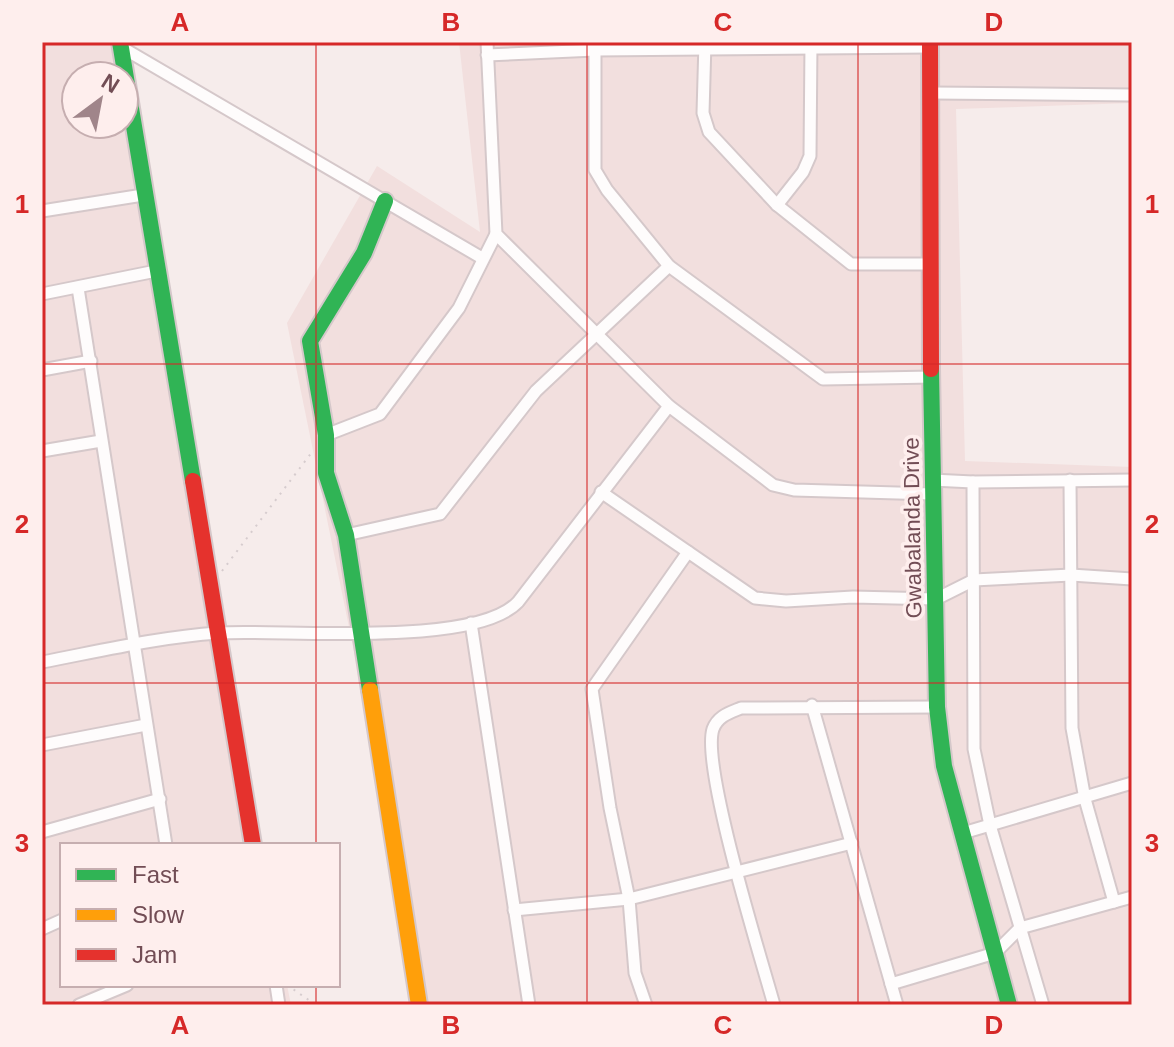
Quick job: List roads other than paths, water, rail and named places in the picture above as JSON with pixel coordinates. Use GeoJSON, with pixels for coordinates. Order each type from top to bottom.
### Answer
{"type":"FeatureCollection","features":[{"type":"Feature","properties":{"kind":"street"},"geometry":{"type":"LineString","coordinates":[[326,435],[380,414],[459,308],[496,234],[487,42]]}},
{"type":"Feature","properties":{"kind":"street"},"geometry":{"type":"LineString","coordinates":[[120,44],[253,843]]}},
{"type":"Feature","properties":{"kind":"street"},"geometry":{"type":"LineString","coordinates":[[120,44],[482,258]]}},
{"type":"Feature","properties":{"kind":"street"},"geometry":{"type":"LineString","coordinates":[[777,205],[803,172],[810,156],[811,44]]}},
{"type":"Feature","properties":{"kind":"street"},"geometry":{"type":"LineString","coordinates":[[487,55],[595,46],[930,44]]}},
{"type":"Feature","properties":{"kind":"street","name":"Gwabalanda Drive"},"geometry":{"type":"LineString","coordinates":[[930,44],[932,487],[937,707],[944,766],[1009,1005]]}},
{"type":"Feature","properties":{"kind":"street"},"geometry":{"type":"LineString","coordinates":[[595,46],[595,170],[607,190],[669,266],[823,379],[933,377]]}},
{"type":"Feature","properties":{"kind":"street"},"geometry":{"type":"LineString","coordinates":[[705,46],[703,113],[709,132],[777,205],[851,264],[930,264]]}},
{"type":"Feature","properties":{"kind":"street"},"geometry":{"type":"LineString","coordinates":[[932,93],[1132,95]]}},
{"type":"Feature","properties":{"kind":"street"},"geometry":{"type":"LineString","coordinates":[[42,211],[143,195]]}},
{"type":"Feature","properties":{"kind":"street"},"geometry":{"type":"LineString","coordinates":[[385,201],[364,253],[310,341],[326,435],[326,473],[346,535],[419,1005]]}},
{"type":"Feature","properties":{"kind":"street"},"geometry":{"type":"LineString","coordinates":[[496,234],[669,406],[782,489],[1132,480]]}},
{"type":"Feature","properties":{"kind":"street"},"geometry":{"type":"LineString","coordinates":[[346,535],[440,514],[536,391],[669,266]]}},
{"type":"Feature","properties":{"kind":"street"},"geometry":{"type":"LineString","coordinates":[[42,294],[156,271]]}},
{"type":"Feature","properties":{"kind":"street"},"geometry":{"type":"LineString","coordinates":[[78,288],[166,843]]}},
{"type":"Feature","properties":{"kind":"street"},"geometry":{"type":"LineString","coordinates":[[42,370],[91,361]]}},
{"type":"Feature","properties":{"kind":"street"},"geometry":{"type":"LineString","coordinates":[[42,662],[217,633],[362,636],[498,618],[508,612],[669,406]]}},
{"type":"Feature","properties":{"kind":"street"},"geometry":{"type":"LineString","coordinates":[[42,451],[101,441]]}},
{"type":"Feature","properties":{"kind":"street"},"geometry":{"type":"LineString","coordinates":[[1070,480],[1072,728],[1085,799],[1114,902]]}},
{"type":"Feature","properties":{"kind":"street"},"geometry":{"type":"LineString","coordinates":[[973,482],[974,749],[990,825],[1043,1005]]}},
{"type":"Feature","properties":{"kind":"street"},"geometry":{"type":"LineString","coordinates":[[601,492],[755,598],[786,601],[853,597],[936,599],[974,580],[1071,575],[1132,579]]}},
{"type":"Feature","properties":{"kind":"street"},"geometry":{"type":"LineString","coordinates":[[646,1005],[635,973],[629,899],[610,808],[592,689],[688,552]]}},
{"type":"Feature","properties":{"kind":"street"},"geometry":{"type":"LineString","coordinates":[[471,623],[529,1005]]}},
{"type":"Feature","properties":{"kind":"street"},"geometry":{"type":"LineString","coordinates":[[774,1005],[736,872],[712,752],[713,730],[722,716],[741,708],[812,705],[937,707]]}},
{"type":"Feature","properties":{"kind":"street"},"geometry":{"type":"LineString","coordinates":[[812,705],[897,1005]]}},
{"type":"Feature","properties":{"kind":"street"},"geometry":{"type":"LineString","coordinates":[[42,745],[146,725]]}},
{"type":"Feature","properties":{"kind":"street"},"geometry":{"type":"LineString","coordinates":[[963,833],[1132,783]]}},
{"type":"Feature","properties":{"kind":"street"},"geometry":{"type":"LineString","coordinates":[[42,832],[160,799]]}},
{"type":"Feature","properties":{"kind":"street"},"geometry":{"type":"LineString","coordinates":[[514,910],[629,899],[852,843]]}},
{"type":"Feature","properties":{"kind":"street"},"geometry":{"type":"LineString","coordinates":[[891,984],[995,953],[1020,928],[1132,897]]}},
{"type":"Feature","properties":{"kind":"street"},"geometry":{"type":"LineString","coordinates":[[79,1005],[122,987]]}}]}
